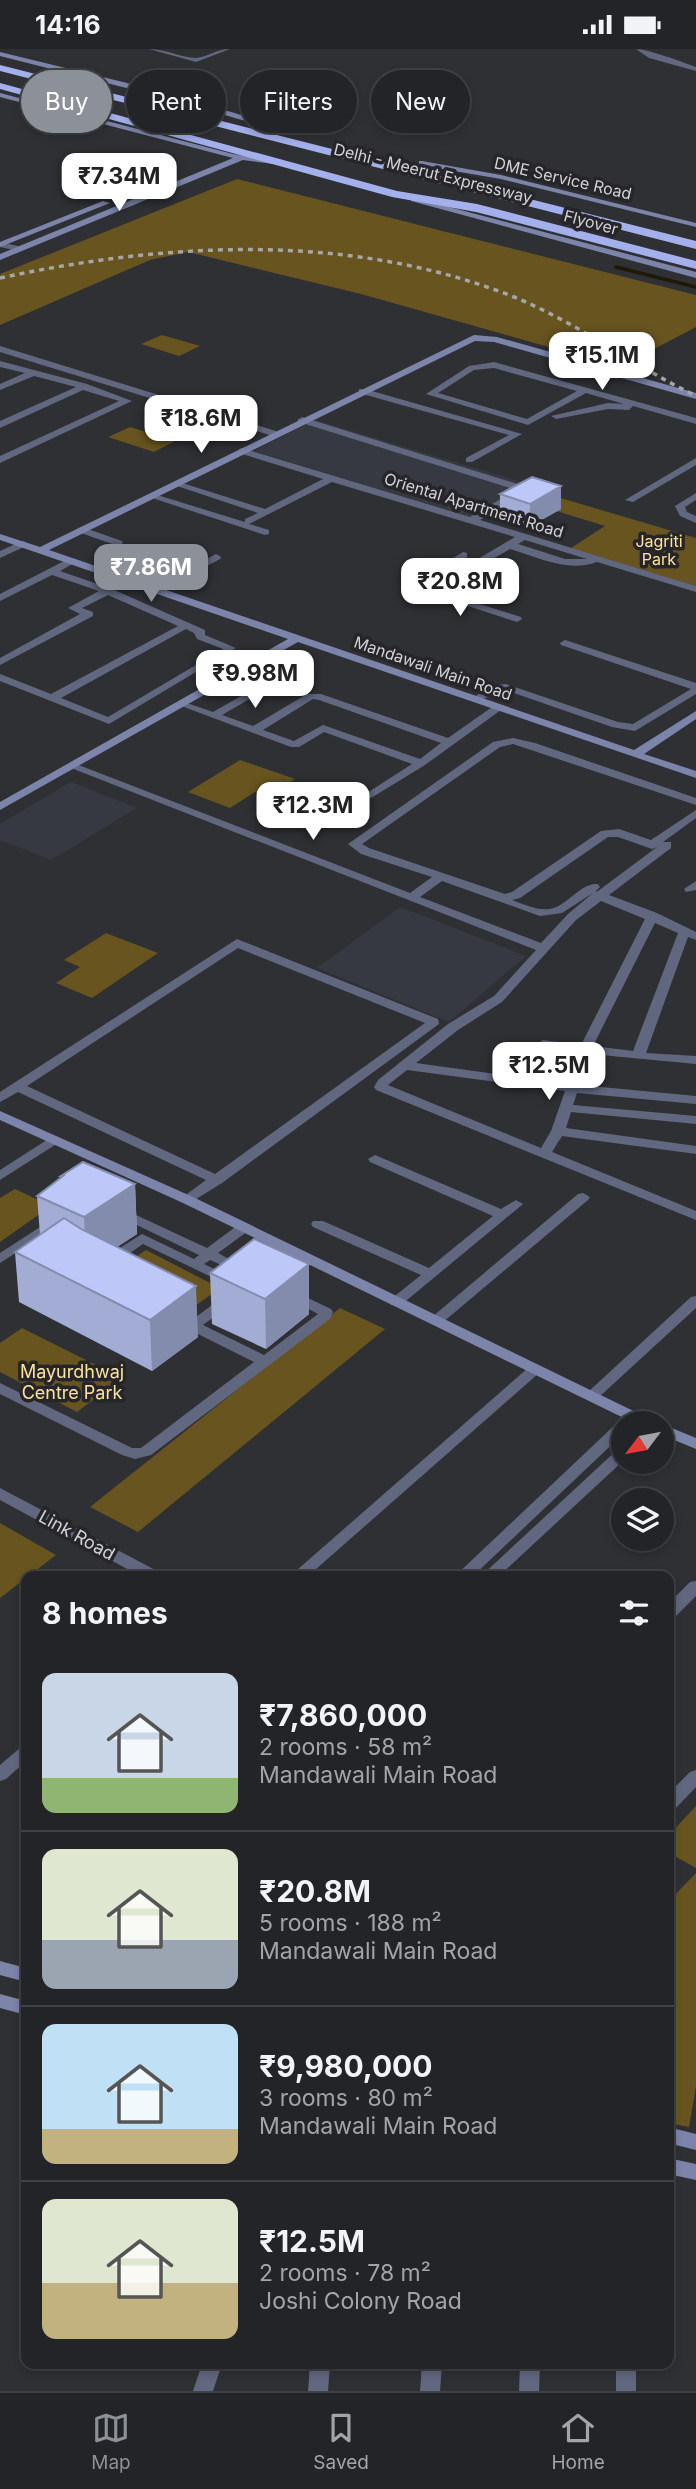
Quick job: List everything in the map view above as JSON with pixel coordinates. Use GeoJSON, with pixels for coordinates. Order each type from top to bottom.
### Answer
{"type":"FeatureCollection","features":[{"type":"Feature","properties":{"kind":"highway","name":"Flyover"},"geometry":{"type":"LineString","coordinates":[[0,61],[240,119]]}},
{"type":"Feature","properties":{"kind":"highway","name":"Delhi - Meerut Expressway"},"geometry":{"type":"LineString","coordinates":[[0,68],[696,246]]}},
{"type":"Feature","properties":{"kind":"highway","name":"Delhi - Meerut Expressway"},"geometry":{"type":"LineString","coordinates":[[0,79],[696,256]]}},
{"type":"Feature","properties":{"kind":"highway","name":"Flyover"},"geometry":{"type":"LineString","coordinates":[[0,86],[396,194],[477,208],[696,265]]}},
{"type":"Feature","properties":{"kind":"highway","name":"Flyover"},"geometry":{"type":"LineString","coordinates":[[299,133],[696,235]]}},
{"type":"Feature","properties":{"kind":"street"},"geometry":{"type":"LineString","coordinates":[[153,49],[196,60],[222,50]]}},
{"type":"Feature","properties":{"kind":"street"},"geometry":{"type":"LineString","coordinates":[[208,49],[222,50]]}},
{"type":"Feature","properties":{"kind":"street"},"geometry":{"type":"LineString","coordinates":[[640,49],[652,56],[696,69]]}},
{"type":"Feature","properties":{"kind":"street"},"geometry":{"type":"LineString","coordinates":[[0,54],[240,117]]}},
{"type":"Feature","properties":{"kind":"street"},"geometry":{"type":"LineString","coordinates":[[0,95],[242,158],[281,163]]}},
{"type":"Feature","properties":{"kind":"street"},"geometry":{"type":"LineString","coordinates":[[1,245],[226,154]]}},
{"type":"Feature","properties":{"kind":"street"},"geometry":{"type":"LineString","coordinates":[[0,257],[242,158]]}},
{"type":"Feature","properties":{"kind":"street","name":"DME Service Road"},"geometry":{"type":"LineString","coordinates":[[422,163],[501,177],[696,225]]}},
{"type":"Feature","properties":{"kind":"street"},"geometry":{"type":"LineString","coordinates":[[396,194],[696,275]]}},
{"type":"Feature","properties":{"kind":"street"},"geometry":{"type":"LineString","coordinates":[[1,245],[19,249]]}},
{"type":"Feature","properties":{"kind":"street"},"geometry":{"type":"LineString","coordinates":[[40,551],[465,340],[478,337],[494,339],[696,396]]}},
{"type":"Feature","properties":{"kind":"street"},"geometry":{"type":"LineString","coordinates":[[465,340],[696,405]]}},
{"type":"Feature","properties":{"kind":"street"},"geometry":{"type":"LineString","coordinates":[[0,349],[276,434]]}},
{"type":"Feature","properties":{"kind":"street"},"geometry":{"type":"LineString","coordinates":[[0,364],[127,401],[0,460]]}},
{"type":"Feature","properties":{"kind":"street"},"geometry":{"type":"LineString","coordinates":[[586,390],[527,422],[431,394],[472,367],[485,364],[586,390],[696,421]]}},
{"type":"Feature","properties":{"kind":"street"},"geometry":{"type":"LineString","coordinates":[[0,387],[33,373]]}},
{"type":"Feature","properties":{"kind":"street"},"geometry":{"type":"LineString","coordinates":[[0,425],[99,380]]}},
{"type":"Feature","properties":{"kind":"street"},"geometry":{"type":"LineString","coordinates":[[362,391],[517,433],[469,460]]}},
{"type":"Feature","properties":{"kind":"street"},"geometry":{"type":"LineString","coordinates":[[556,416],[608,406],[652,408]]}},
{"type":"Feature","properties":{"kind":"street"},"geometry":{"type":"LineString","coordinates":[[302,420],[524,489],[471,521]]}},
{"type":"Feature","properties":{"kind":"street","name":"Oriental Apartment Road"},"geometry":{"type":"LineString","coordinates":[[242,451],[696,589]]}},
{"type":"Feature","properties":{"kind":"street"},"geometry":{"type":"LineString","coordinates":[[630,500],[696,461]]}},
{"type":"Feature","properties":{"kind":"street"},"geometry":{"type":"LineString","coordinates":[[248,521],[332,478]]}},
{"type":"Feature","properties":{"kind":"street"},"geometry":{"type":"LineString","coordinates":[[176,484],[266,512]]}},
{"type":"Feature","properties":{"kind":"street"},"geometry":{"type":"LineString","coordinates":[[151,496],[265,532]]}},
{"type":"Feature","properties":{"kind":"street"},"geometry":{"type":"LineString","coordinates":[[696,496],[680,506],[682,514],[696,520]]}},
{"type":"Feature","properties":{"kind":"street"},"geometry":{"type":"LineString","coordinates":[[82,530],[118,543]]}},
{"type":"Feature","properties":{"kind":"street","name":"Mandawali Main Road"},"geometry":{"type":"LineString","coordinates":[[0,537],[696,775]]}},
{"type":"Feature","properties":{"kind":"street"},"geometry":{"type":"LineString","coordinates":[[517,619],[436,594],[436,589],[523,537]]}},
{"type":"Feature","properties":{"kind":"street"},"geometry":{"type":"LineString","coordinates":[[0,555],[22,544]]}},
{"type":"Feature","properties":{"kind":"street"},"geometry":{"type":"LineString","coordinates":[[509,545],[575,564],[587,564],[597,559]]}},
{"type":"Feature","properties":{"kind":"street"},"geometry":{"type":"LineString","coordinates":[[433,575],[463,555]]}},
{"type":"Feature","properties":{"kind":"street"},"geometry":{"type":"LineString","coordinates":[[157,589],[216,557]]}},
{"type":"Feature","properties":{"kind":"street"},"geometry":{"type":"LineString","coordinates":[[0,598],[70,561]]}},
{"type":"Feature","properties":{"kind":"street"},"geometry":{"type":"LineString","coordinates":[[0,677],[109,720],[231,648],[201,637],[201,632],[108,591],[51,571]]}},
{"type":"Feature","properties":{"kind":"street"},"geometry":{"type":"LineString","coordinates":[[0,662],[89,614],[73,608],[108,591]]}},
{"type":"Feature","properties":{"kind":"street"},"geometry":{"type":"LineString","coordinates":[[52,698],[185,626]]}},
{"type":"Feature","properties":{"kind":"street"},"geometry":{"type":"LineString","coordinates":[[0,807],[298,638]]}},
{"type":"Feature","properties":{"kind":"street"},"geometry":{"type":"LineString","coordinates":[[565,643],[694,689]]}},
{"type":"Feature","properties":{"kind":"street"},"geometry":{"type":"LineString","coordinates":[[214,716],[280,677]]}},
{"type":"Feature","properties":{"kind":"street"},"geometry":{"type":"LineString","coordinates":[[476,699],[497,687],[506,688],[616,725],[635,728],[694,689]]}},
{"type":"Feature","properties":{"kind":"street"},"geometry":{"type":"LineString","coordinates":[[255,730],[311,696],[321,697],[449,742]]}},
{"type":"Feature","properties":{"kind":"street"},"geometry":{"type":"LineString","coordinates":[[181,704],[295,745],[323,728],[421,763]]}},
{"type":"Feature","properties":{"kind":"street"},"geometry":{"type":"LineString","coordinates":[[371,795],[499,708]]}},
{"type":"Feature","properties":{"kind":"street"},"geometry":{"type":"LineString","coordinates":[[636,754],[696,714]]}},
{"type":"Feature","properties":{"kind":"street"},"geometry":{"type":"LineString","coordinates":[[696,802],[513,741],[497,744],[354,844],[365,851],[546,915],[558,913],[696,813]]}},
{"type":"Feature","properties":{"kind":"street"},"geometry":{"type":"LineString","coordinates":[[72,766],[542,948]]}},
{"type":"Feature","properties":{"kind":"street"},"geometry":{"type":"LineString","coordinates":[[694,827],[598,895],[542,948],[498,999],[453,1027],[381,1087],[385,1091],[696,1216]]}},
{"type":"Feature","properties":{"kind":"street"},"geometry":{"type":"LineString","coordinates":[[493,897],[516,895],[605,833],[619,832],[652,845]]}},
{"type":"Feature","properties":{"kind":"street"},"geometry":{"type":"LineString","coordinates":[[412,897],[440,877]]}},
{"type":"Feature","properties":{"kind":"street"},"geometry":{"type":"LineString","coordinates":[[696,885],[690,889],[696,891]]}},
{"type":"Feature","properties":{"kind":"street"},"geometry":{"type":"LineString","coordinates":[[598,895],[690,933],[638,1056]]}},
{"type":"Feature","properties":{"kind":"street"},"geometry":{"type":"LineString","coordinates":[[544,1154],[558,1131],[585,1050],[653,916]]}},
{"type":"Feature","properties":{"kind":"street"},"geometry":{"type":"LineString","coordinates":[[0,1098],[237,943],[433,1021],[433,1024],[188,1201]]}},
{"type":"Feature","properties":{"kind":"street"},"geometry":{"type":"LineString","coordinates":[[543,1044],[696,1060]]}},
{"type":"Feature","properties":{"kind":"street"},"geometry":{"type":"LineString","coordinates":[[407,1066],[571,1088],[696,1100]]}},
{"type":"Feature","properties":{"kind":"street"},"geometry":{"type":"LineString","coordinates":[[17,1087],[217,1180]]}},
{"type":"Feature","properties":{"kind":"street"},"geometry":{"type":"LineString","coordinates":[[566,1108],[696,1120]]}},
{"type":"Feature","properties":{"kind":"street"},"geometry":{"type":"LineString","coordinates":[[0,1115],[437,1320],[534,1370],[593,1395],[616,1411]]}},
{"type":"Feature","properties":{"kind":"street"},"geometry":{"type":"LineString","coordinates":[[558,1131],[696,1150]]}},
{"type":"Feature","properties":{"kind":"street"},"geometry":{"type":"LineString","coordinates":[[0,1176],[53,1140]]}},
{"type":"Feature","properties":{"kind":"street"},"geometry":{"type":"LineString","coordinates":[[375,1159],[503,1215]]}},
{"type":"Feature","properties":{"kind":"street"},"geometry":{"type":"LineString","coordinates":[[437,1320],[583,1197]]}},
{"type":"Feature","properties":{"kind":"street"},"geometry":{"type":"LineString","coordinates":[[396,1303],[516,1204]]}},
{"type":"Feature","properties":{"kind":"street"},"geometry":{"type":"LineString","coordinates":[[112,1207],[253,1276]]}},
{"type":"Feature","properties":{"kind":"street"},"geometry":{"type":"LineString","coordinates":[[0,1259],[62,1217]]}},
{"type":"Feature","properties":{"kind":"street"},"geometry":{"type":"LineString","coordinates":[[318,1224],[431,1274]]}},
{"type":"Feature","properties":{"kind":"street"},"geometry":{"type":"LineString","coordinates":[[195,1265],[243,1228]]}},
{"type":"Feature","properties":{"kind":"street"},"geometry":{"type":"LineString","coordinates":[[100,1267],[142,1238],[195,1265],[238,1292],[193,1325]]}},
{"type":"Feature","properties":{"kind":"street"},"geometry":{"type":"LineString","coordinates":[[0,1388],[127,1452],[141,1454],[325,1316],[326,1312],[276,1287]]}},
{"type":"Feature","properties":{"kind":"street"},"geometry":{"type":"LineString","coordinates":[[593,1395],[696,1300]]}},
{"type":"Feature","properties":{"kind":"street"},"geometry":{"type":"LineString","coordinates":[[170,1314],[265,1362]]}},
{"type":"Feature","properties":{"kind":"street"},"geometry":{"type":"LineString","coordinates":[[304,1571],[534,1370]]}},
{"type":"Feature","properties":{"kind":"street"},"geometry":{"type":"LineString","coordinates":[[674,1434],[696,1444]]}},
{"type":"Feature","properties":{"kind":"street"},"geometry":{"type":"LineString","coordinates":[[469,1571],[611,1441]]}},
{"type":"Feature","properties":{"kind":"street"},"geometry":{"type":"LineString","coordinates":[[495,1571],[611,1464]]}},
{"type":"Feature","properties":{"kind":"street","name":"Link Road"},"geometry":{"type":"LineString","coordinates":[[0,1493],[144,1571]]}},
{"type":"Feature","properties":{"kind":"street"},"geometry":{"type":"LineString","coordinates":[[674,1608],[696,1585]]}},
{"type":"Feature","properties":{"kind":"street"},"geometry":{"type":"LineString","coordinates":[[0,1775],[21,1756]]}},
{"type":"Feature","properties":{"kind":"street"},"geometry":{"type":"LineString","coordinates":[[674,1799],[696,1776]]}},
{"type":"Feature","properties":{"kind":"street"},"geometry":{"type":"LineString","coordinates":[[0,1968],[21,1974]]}},
{"type":"Feature","properties":{"kind":"street"},"geometry":{"type":"LineString","coordinates":[[0,2001],[21,2007]]}},
{"type":"Feature","properties":{"kind":"street"},"geometry":{"type":"LineString","coordinates":[[674,2136],[696,2142]]}},
{"type":"Feature","properties":{"kind":"street"},"geometry":{"type":"LineString","coordinates":[[674,2167],[696,2172]]}},
{"type":"Feature","properties":{"kind":"street"},"geometry":{"type":"LineString","coordinates":[[203,2391],[210,2369]]}},
{"type":"Feature","properties":{"kind":"street"},"geometry":{"type":"LineString","coordinates":[[318,2391],[320,2369]]}},
{"type":"Feature","properties":{"kind":"street"},"geometry":{"type":"LineString","coordinates":[[430,2391],[432,2369]]}},
{"type":"Feature","properties":{"kind":"street"},"geometry":{"type":"LineString","coordinates":[[529,2391],[530,2369]]}},
{"type":"Feature","properties":{"kind":"street"},"geometry":{"type":"LineString","coordinates":[[626,2369],[626,2391]]}},
{"type":"Feature","properties":{"kind":"shaded area"},"geometry":{"type":"Polygon","coordinates":[[[315,420],[532,485],[475,519],[254,451],[315,420]]]}},
{"type":"Feature","properties":{"kind":"shaded area"},"geometry":{"type":"Polygon","coordinates":[[[71,782],[137,808],[51,860],[0,840],[0,824],[71,782]]]}},
{"type":"Feature","properties":{"kind":"shaded area"},"geometry":{"type":"Polygon","coordinates":[[[400,907],[526,956],[449,1022],[317,968],[400,907]]]}},
{"type":"Feature","properties":{"kind":"green space"},"geometry":{"type":"Polygon","coordinates":[[[237,179],[696,295],[696,327],[620,367],[361,294],[188,252],[150,260],[0,325],[0,274],[237,179]]]}},
{"type":"Feature","properties":{"kind":"green space"},"geometry":{"type":"Polygon","coordinates":[[[162,335],[200,346],[179,356],[141,344],[162,335]]]}},
{"type":"Feature","properties":{"kind":"green space"},"geometry":{"type":"Polygon","coordinates":[[[130,427],[175,441],[154,452],[108,437],[130,427]]]}},
{"type":"Feature","properties":{"kind":"green space","name":"Jagriti Park"},"geometry":{"type":"Polygon","coordinates":[[[537,491],[696,538],[696,586],[571,548],[605,526],[521,500],[537,491]]]}},
{"type":"Feature","properties":{"kind":"green space"},"geometry":{"type":"Polygon","coordinates":[[[240,760],[295,779],[267,797],[255,792],[230,808],[188,792],[240,760]]]}},
{"type":"Feature","properties":{"kind":"green space"},"geometry":{"type":"Polygon","coordinates":[[[106,933],[158,953],[92,998],[56,983],[80,967],[64,960],[106,933]]]}},
{"type":"Feature","properties":{"kind":"green space"},"geometry":{"type":"Polygon","coordinates":[[[15,1189],[51,1206],[0,1242],[0,1198],[15,1189]]]}},
{"type":"Feature","properties":{"kind":"green space"},"geometry":{"type":"Polygon","coordinates":[[[146,1250],[220,1288],[187,1312],[112,1273],[146,1250]]]}},
{"type":"Feature","properties":{"kind":"green space"},"geometry":{"type":"Polygon","coordinates":[[[340,1308],[385,1329],[138,1532],[90,1507],[340,1308]]]}},
{"type":"Feature","properties":{"kind":"green space","name":"Mayurdhwaj Centre Park"},"geometry":{"type":"Polygon","coordinates":[[[22,1328],[122,1378],[77,1412],[0,1372],[0,1343],[22,1328]]]}},
{"type":"Feature","properties":{"kind":"green space"},"geometry":{"type":"Polygon","coordinates":[[[0,1523],[56,1555],[35,1571],[21,1571],[21,1582],[0,1598],[0,1523]]]}},
{"type":"Feature","properties":{"kind":"green space"},"geometry":{"type":"Polygon","coordinates":[[[696,1806],[696,1868],[674,1856],[674,1830],[696,1806]]]}},
{"type":"Feature","properties":{"kind":"green space"},"geometry":{"type":"Polygon","coordinates":[[[696,1873],[696,2086],[689,2127],[674,2124],[674,1896],[696,1873]]]}},
{"type":"Feature","properties":{"kind":"building"},"geometry":{"type":"Polygon","coordinates":[[[532,477],[561,486],[530,504],[500,494],[532,477]]]}},
{"type":"Feature","properties":{"kind":"building"},"geometry":{"type":"Polygon","coordinates":[[[83,1162],[135,1184],[84,1217],[37,1196],[61,1176],[83,1162]]]}},
{"type":"Feature","properties":{"kind":"building"},"geometry":{"type":"Polygon","coordinates":[[[64,1218],[196,1286],[150,1320],[15,1252],[64,1218]]]}},
{"type":"Feature","properties":{"kind":"building"},"geometry":{"type":"Polygon","coordinates":[[[254,1239],[309,1264],[265,1299],[210,1273],[254,1239]]]}},
{"type":"Feature","properties":{"kind":"waterway"},"geometry":{"type":"LineString","coordinates":[[616,267],[696,287]]}},
{"type":"Feature","properties":{"kind":"railway"},"geometry":{"type":"LineString","coordinates":[[0,278],[128,257],[193,251],[324,253],[389,262],[452,276],[538,307],[696,396]]}}]}
